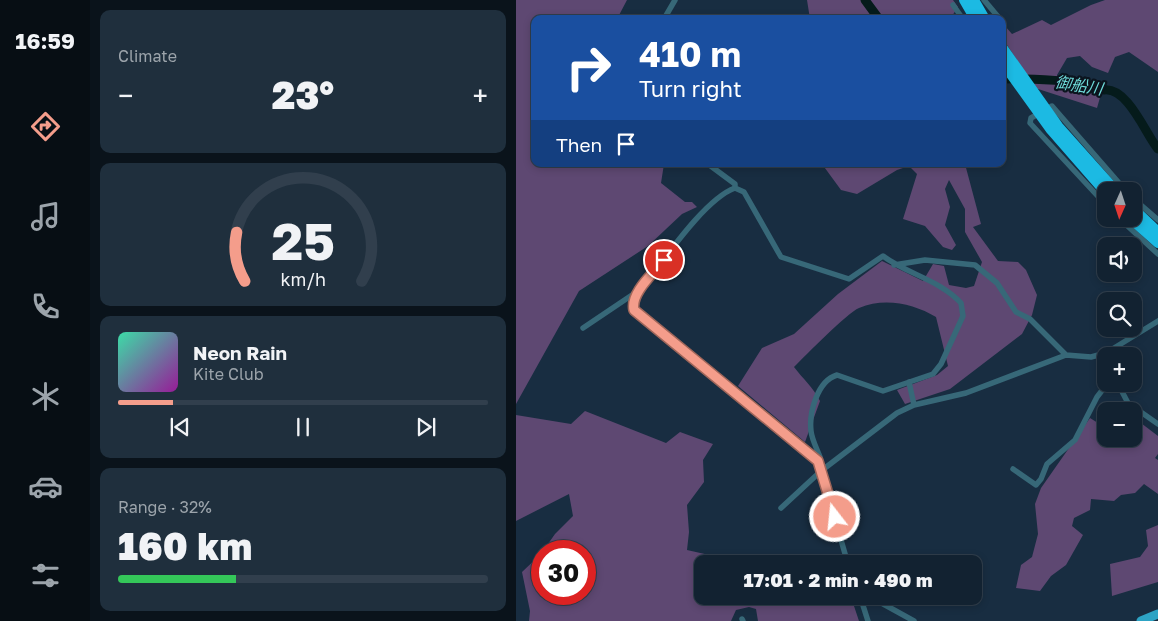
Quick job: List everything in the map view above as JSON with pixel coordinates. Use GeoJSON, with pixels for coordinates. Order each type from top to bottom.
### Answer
{"type":"FeatureCollection","features":[{"type":"Feature","properties":{"kind":"highway"},"geometry":{"type":"LineString","coordinates":[[964,0],[973,15]]}},
{"type":"Feature","properties":{"kind":"highway"},"geometry":{"type":"LineString","coordinates":[[974,0],[983,15]]}},
{"type":"Feature","properties":{"kind":"highway"},"geometry":{"type":"LineString","coordinates":[[1006,53],[1058,126],[1108,182]]}},
{"type":"Feature","properties":{"kind":"highway"},"geometry":{"type":"LineString","coordinates":[[1006,68],[1051,130],[1097,183]]}},
{"type":"Feature","properties":{"kind":"highway"},"geometry":{"type":"LineString","coordinates":[[1142,216],[1158,231]]}},
{"type":"Feature","properties":{"kind":"highway"},"geometry":{"type":"LineString","coordinates":[[1141,228],[1158,243]]}},
{"type":"Feature","properties":{"kind":"main road"},"geometry":{"type":"LineString","coordinates":[[1141,621],[1158,614]]}},
{"type":"Feature","properties":{"kind":"street"},"geometry":{"type":"LineString","coordinates":[[666,15],[674,0]]}},
{"type":"Feature","properties":{"kind":"street"},"geometry":{"type":"LineString","coordinates":[[984,0],[997,15]]}},
{"type":"Feature","properties":{"kind":"street"},"geometry":{"type":"LineString","coordinates":[[953,5],[960,15]]}},
{"type":"Feature","properties":{"kind":"street"},"geometry":{"type":"LineString","coordinates":[[1097,196],[1030,123],[1031,118],[1052,106],[1117,182]]}},
{"type":"Feature","properties":{"kind":"street"},"geometry":{"type":"LineString","coordinates":[[712,167],[735,184],[735,188]]}},
{"type":"Feature","properties":{"kind":"street"},"geometry":{"type":"LineString","coordinates":[[1083,182],[1104,168]]}},
{"type":"Feature","properties":{"kind":"street"},"geometry":{"type":"LineString","coordinates":[[818,461],[638,315],[633,306],[640,290],[700,215],[728,191],[735,188],[744,192],[781,257],[850,279],[883,256],[894,265],[936,284],[961,303],[963,316],[941,364],[933,374],[883,391],[845,377],[830,377],[812,408],[811,432],[820,457],[818,461],[845,555]]}},
{"type":"Feature","properties":{"kind":"street"},"geometry":{"type":"LineString","coordinates":[[1142,206],[1158,220]]}},
{"type":"Feature","properties":{"kind":"street"},"geometry":{"type":"LineString","coordinates":[[1142,239],[1158,231]]}},
{"type":"Feature","properties":{"kind":"street"},"geometry":{"type":"LineString","coordinates":[[1142,242],[1158,254]]}},
{"type":"Feature","properties":{"kind":"street"},"geometry":{"type":"LineString","coordinates":[[894,265],[925,260],[975,265],[997,283],[1016,312],[1030,320],[1066,356]]}},
{"type":"Feature","properties":{"kind":"street"},"geometry":{"type":"LineString","coordinates":[[583,328],[640,290]]}},
{"type":"Feature","properties":{"kind":"street"},"geometry":{"type":"LineString","coordinates":[[1119,347],[1158,321]]}},
{"type":"Feature","properties":{"kind":"street"},"geometry":{"type":"LineString","coordinates":[[781,508],[821,471],[897,413],[914,406],[966,393],[1066,356],[1097,356]]}},
{"type":"Feature","properties":{"kind":"street"},"geometry":{"type":"LineString","coordinates":[[909,382],[914,406]]}},
{"type":"Feature","properties":{"kind":"street"},"geometry":{"type":"LineString","coordinates":[[1013,469],[1036,485],[1041,479],[1047,464],[1075,440],[1101,392]]}},
{"type":"Feature","properties":{"kind":"street"},"geometry":{"type":"LineString","coordinates":[[1122,392],[1128,403],[1158,424]]}},
{"type":"Feature","properties":{"kind":"street"},"geometry":{"type":"LineString","coordinates":[[863,605],[868,621]]}},
{"type":"Feature","properties":{"kind":"street"},"geometry":{"type":"LineString","coordinates":[[885,605],[914,621]]}},
{"type":"Feature","properties":{"kind":"shaded area"},"geometry":{"type":"Polygon","coordinates":[[[516,0],[627,0],[619,15],[531,15],[531,167],[664,167],[661,183],[685,202],[692,202],[697,207],[682,214],[648,246],[579,291],[516,404],[516,0]]]}},
{"type":"Feature","properties":{"kind":"shaded area"},"geometry":{"type":"Polygon","coordinates":[[[807,0],[953,0],[958,7],[953,15],[809,15],[807,0]]]}},
{"type":"Feature","properties":{"kind":"shaded area"},"geometry":{"type":"Polygon","coordinates":[[[1105,0],[1158,0],[1158,72],[1129,52],[1115,57],[1108,73],[1092,67],[1080,56],[1067,58],[1057,75],[1059,84],[1101,94],[1097,108],[1035,88],[1006,43],[1006,27],[1012,34],[1042,20],[1051,25],[1105,0]]]}},
{"type":"Feature","properties":{"kind":"shaded area"},"geometry":{"type":"Polygon","coordinates":[[[824,167],[906,167],[897,170],[857,194],[841,190],[824,167]]]}},
{"type":"Feature","properties":{"kind":"shaded area"},"geometry":{"type":"Polygon","coordinates":[[[910,167],[966,167],[981,224],[973,227],[998,261],[1018,262],[1026,270],[1037,295],[1032,315],[1022,334],[950,389],[905,404],[897,390],[937,375],[948,366],[936,317],[909,306],[889,303],[869,305],[853,311],[794,367],[820,401],[805,442],[738,386],[762,348],[794,334],[838,294],[882,261],[923,281],[933,264],[944,266],[949,285],[966,288],[974,286],[982,262],[965,232],[965,209],[949,180],[945,189],[950,207],[945,225],[956,245],[952,250],[943,247],[925,226],[903,219],[917,174],[910,167]]]}},
{"type":"Feature","properties":{"kind":"shaded area"},"geometry":{"type":"Polygon","coordinates":[[[585,411],[666,443],[680,432],[713,444],[703,460],[704,482],[687,505],[689,532],[687,550],[709,555],[694,555],[694,605],[854,605],[859,621],[758,621],[756,609],[749,607],[736,610],[731,621],[529,621],[530,611],[522,572],[531,563],[531,605],[596,605],[596,540],[551,540],[573,516],[569,494],[516,521],[516,415],[571,424],[585,411]]]}},
{"type":"Feature","properties":{"kind":"shaded area"},"geometry":{"type":"Polygon","coordinates":[[[1090,418],[1097,422],[1097,447],[1142,447],[1142,424],[1158,436],[1158,454],[1155,458],[1158,460],[1158,494],[1144,484],[1135,493],[1121,495],[1114,501],[1091,499],[1090,510],[1074,518],[1072,526],[1083,535],[1066,565],[1051,576],[1040,591],[1016,588],[1021,565],[1032,557],[1038,534],[1035,504],[1041,488],[1090,418]]]}},
{"type":"Feature","properties":{"kind":"shaded area"},"geometry":{"type":"Polygon","coordinates":[[[1158,525],[1158,582],[1112,596],[1110,564],[1140,557],[1148,546],[1146,530],[1158,525]]]}},
{"type":"Feature","properties":{"kind":"waterway","name":"御船川"},"geometry":{"type":"LineString","coordinates":[[865,0],[876,15]]}},
{"type":"Feature","properties":{"kind":"waterway","name":"御船川"},"geometry":{"type":"LineString","coordinates":[[1006,79],[1039,79],[1070,82],[1113,91],[1121,96],[1136,113],[1158,149]]}},
{"type":"Feature","properties":{"kind":"route"},"geometry":{"type":"LineString","coordinates":[[664,260],[640,290],[634,301],[634,310],[818,461],[835,517]]}}]}
